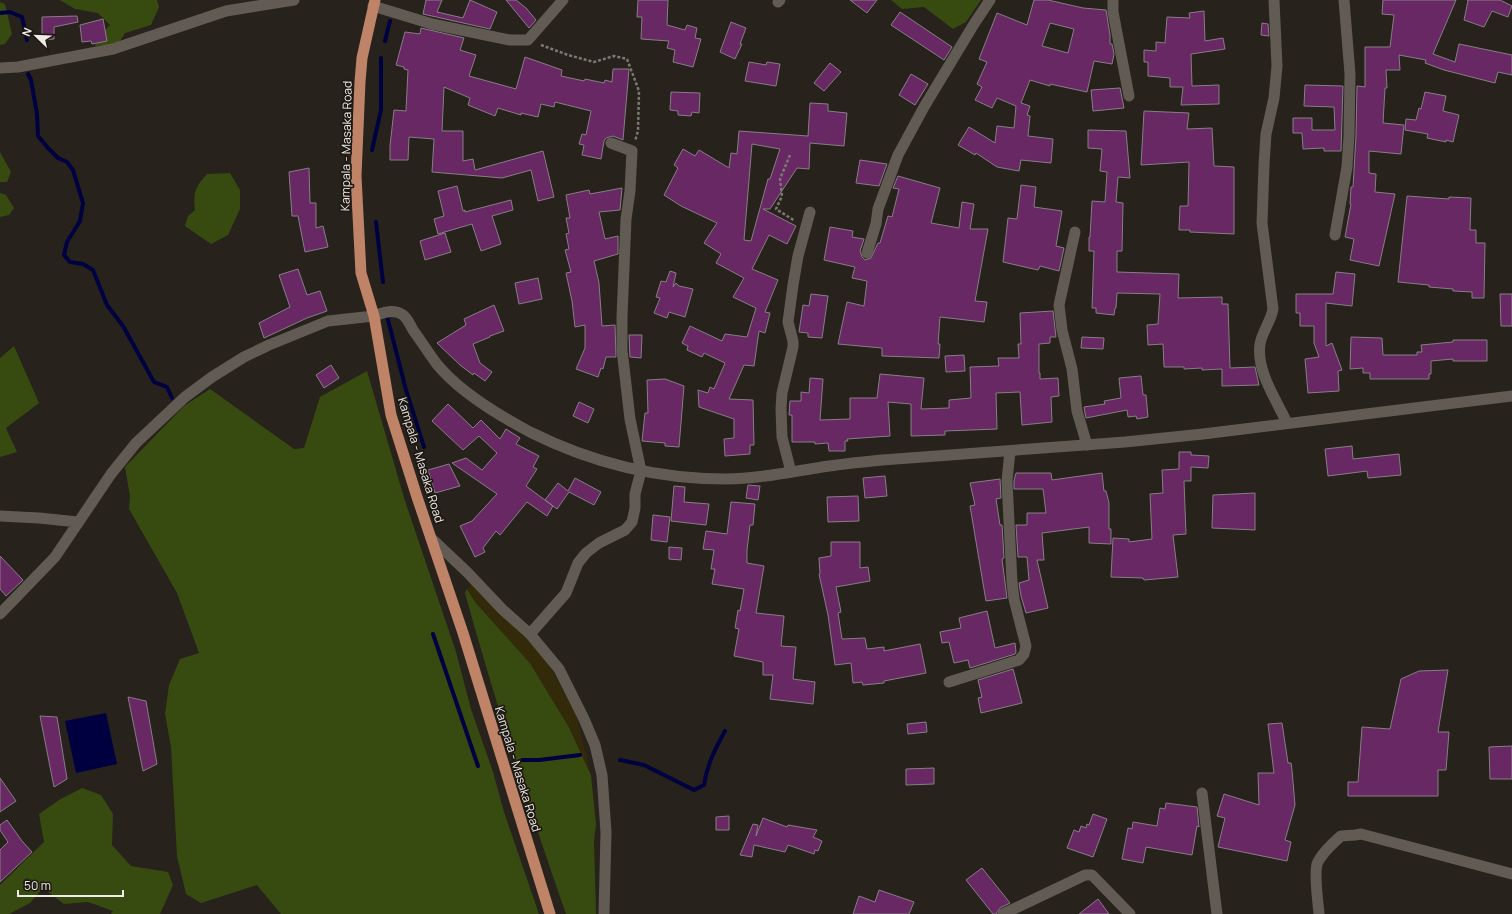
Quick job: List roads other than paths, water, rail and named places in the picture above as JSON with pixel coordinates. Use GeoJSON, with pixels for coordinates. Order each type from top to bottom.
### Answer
{"type":"FeatureCollection","features":[{"type":"Feature","properties":{"kind":"main road","name":"Kampala - Masaka Road"},"geometry":{"type":"LineString","coordinates":[[374,3],[362,58],[360,82],[356,176],[361,273],[374,316],[391,415],[463,633],[550,914]]}},
{"type":"Feature","properties":{"kind":"street"},"geometry":{"type":"LineString","coordinates":[[0,68],[18,67],[113,49],[226,11],[294,0]]}},
{"type":"Feature","properties":{"kind":"street"},"geometry":{"type":"LineString","coordinates":[[374,3],[439,25],[510,40],[528,40],[563,0]]}},
{"type":"Feature","properties":{"kind":"street"},"geometry":{"type":"LineString","coordinates":[[867,253],[876,224],[878,209],[898,155],[924,108],[990,0]]}},
{"type":"Feature","properties":{"kind":"street"},"geometry":{"type":"LineString","coordinates":[[1113,0],[1128,96]]}},
{"type":"Feature","properties":{"kind":"street"},"geometry":{"type":"LineString","coordinates":[[1274,0],[1276,66],[1274,98],[1266,134],[1262,223],[1273,309],[1271,318],[1260,343],[1260,354],[1262,368],[1287,422]]}},
{"type":"Feature","properties":{"kind":"street"},"geometry":{"type":"LineString","coordinates":[[1335,235],[1347,167],[1351,92],[1344,0]]}},
{"type":"Feature","properties":{"kind":"street"},"geometry":{"type":"LineString","coordinates":[[530,634],[566,593],[578,563],[586,553],[599,543],[625,530],[632,522],[635,508],[635,494],[641,471],[630,419],[622,350],[626,219],[630,191],[632,151],[611,143]]}},
{"type":"Feature","properties":{"kind":"street"},"geometry":{"type":"LineString","coordinates":[[791,472],[782,437],[781,400],[793,347],[788,322],[795,268],[810,212]]}},
{"type":"Feature","properties":{"kind":"street"},"geometry":{"type":"LineString","coordinates":[[1075,232],[1059,305],[1060,317],[1072,369],[1077,411],[1087,445]]}},
{"type":"Feature","properties":{"kind":"street"},"geometry":{"type":"LineString","coordinates":[[0,614],[55,557],[111,474],[136,443],[185,397],[212,377],[244,357],[262,348],[328,321],[374,316],[389,311],[404,316],[436,364],[458,385],[498,414],[544,439],[600,462],[669,476],[727,479],[882,460],[1087,445],[1203,434],[1287,422],[1397,411],[1512,396]]}},
{"type":"Feature","properties":{"kind":"street"},"geometry":{"type":"LineString","coordinates":[[949,682],[1019,660],[1024,654],[1026,646],[1014,599],[1012,582],[1007,481],[1010,451]]}},
{"type":"Feature","properties":{"kind":"street"},"geometry":{"type":"LineString","coordinates":[[0,516],[78,522]]}},
{"type":"Feature","properties":{"kind":"street"},"geometry":{"type":"LineString","coordinates":[[431,538],[467,572],[503,610],[530,634],[559,669],[584,719],[597,753],[602,775],[606,832],[604,914]]}},
{"type":"Feature","properties":{"kind":"street"},"geometry":{"type":"LineString","coordinates":[[1202,793],[1217,914]]}},
{"type":"Feature","properties":{"kind":"street"},"geometry":{"type":"LineString","coordinates":[[1319,914],[1316,880],[1317,864],[1328,847],[1341,836],[1361,834],[1512,874]]}},
{"type":"Feature","properties":{"kind":"street"},"geometry":{"type":"LineString","coordinates":[[1003,914],[1085,875],[1092,876],[1130,914]]}},
{"type":"Feature","properties":{"kind":"waterway"},"geometry":{"type":"LineString","coordinates":[[0,13],[10,12],[22,17],[27,40]]}},
{"type":"Feature","properties":{"kind":"waterway"},"geometry":{"type":"LineString","coordinates":[[385,41],[390,21]]}},
{"type":"Feature","properties":{"kind":"waterway"},"geometry":{"type":"LineString","coordinates":[[372,150],[381,110],[381,58]]}},
{"type":"Feature","properties":{"kind":"waterway"},"geometry":{"type":"LineString","coordinates":[[28,74],[31,80],[37,114],[38,136],[58,158],[67,162],[73,170],[83,203],[80,221],[67,242],[64,255],[70,262],[83,264],[93,270],[107,305],[123,326],[154,382],[167,387],[172,398]]}},
{"type":"Feature","properties":{"kind":"waterway"},"geometry":{"type":"LineString","coordinates":[[376,222],[383,282]]}},
{"type":"Feature","properties":{"kind":"waterway"},"geometry":{"type":"LineString","coordinates":[[387,316],[406,390],[424,447]]}},
{"type":"Feature","properties":{"kind":"waterway"},"geometry":{"type":"LineString","coordinates":[[433,634],[478,766]]}},
{"type":"Feature","properties":{"kind":"waterway"},"geometry":{"type":"LineString","coordinates":[[620,760],[644,765],[694,790],[704,785],[712,757],[725,731]]}},
{"type":"Feature","properties":{"kind":"waterway"},"geometry":{"type":"LineString","coordinates":[[522,760],[539,760],[580,755]]}}]}
